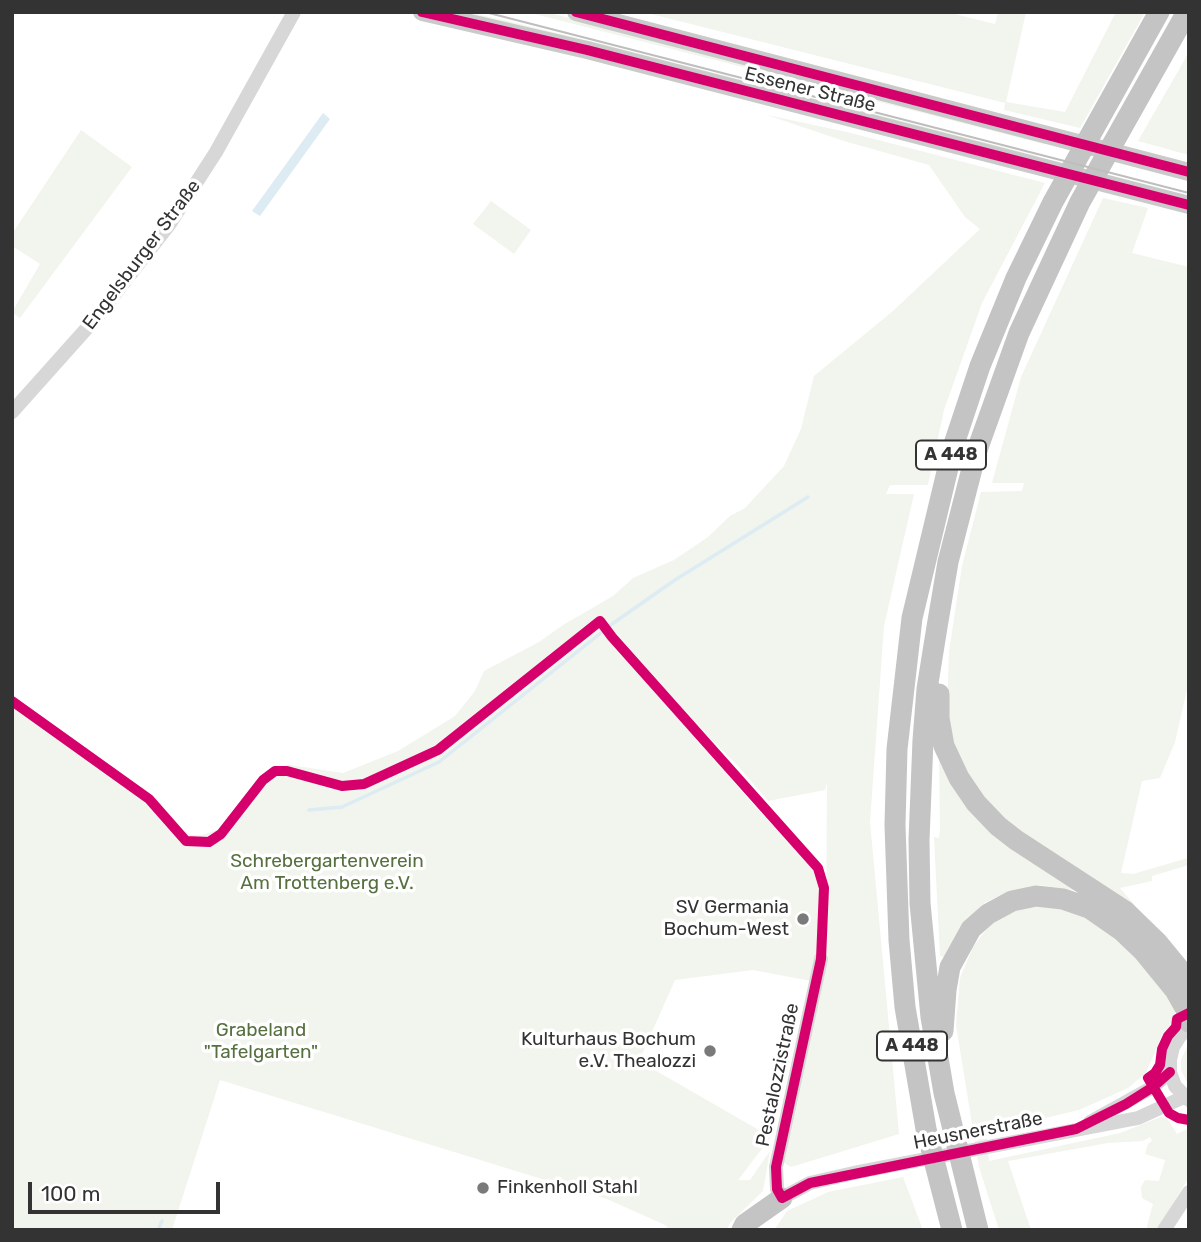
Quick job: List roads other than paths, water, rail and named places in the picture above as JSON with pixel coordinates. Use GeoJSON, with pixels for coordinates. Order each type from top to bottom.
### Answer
{"type":"FeatureCollection","features":[{"type":"Feature","properties":{"kind":"highway","name":"A 448"},"geometry":{"type":"LineString","coordinates":[[952,1230],[931,1151],[905,1007],[896,885],[897,749],[912,618],[953,447],[985,353],[1016,278],[1053,202],[1159,12]]}},
{"type":"Feature","properties":{"kind":"highway","name":"A 448"},"geometry":{"type":"LineString","coordinates":[[978,1230],[944,1093],[926,972],[920,903],[919,839],[927,689],[948,562],[989,411],[1034,297],[1080,202],[1187,12]]}},
{"type":"Feature","properties":{"kind":"highway"},"geometry":{"type":"LineString","coordinates":[[948,562],[957,580],[939,683],[939,718],[944,746],[959,778],[976,803],[998,826],[1034,853],[1125,911],[1157,942],[1188,980]]}},
{"type":"Feature","properties":{"kind":"highway"},"geometry":{"type":"LineString","coordinates":[[944,1093],[943,1017],[950,967],[971,929],[988,914],[1012,901],[1036,896],[1063,899],[1089,908],[1112,923],[1144,952],[1175,990],[1188,1013],[1189,1022]]}},
{"type":"Feature","properties":{"kind":"highway"},"geometry":{"type":"LineString","coordinates":[[931,1151],[944,1230]]}},
{"type":"Feature","properties":{"kind":"highway"},"geometry":{"type":"LineString","coordinates":[[741,1230],[745,1224],[782,1198]]}},
{"type":"Feature","properties":{"kind":"highway"},"geometry":{"type":"LineString","coordinates":[[760,1230],[782,1198]]}},
{"type":"Feature","properties":{"kind":"main road","name":"Essener Straße"},"geometry":{"type":"LineString","coordinates":[[422,12],[587,50],[1189,205]]}},
{"type":"Feature","properties":{"kind":"main road","name":"Essener Straße"},"geometry":{"type":"LineString","coordinates":[[576,12],[1189,172]]}},
{"type":"Feature","properties":{"kind":"street","name":"Engelsburger Straße"},"geometry":{"type":"LineString","coordinates":[[12,412],[96,318],[169,225],[216,152],[294,12]]}},
{"type":"Feature","properties":{"kind":"street","name":"Pestalozzistraße"},"geometry":{"type":"LineString","coordinates":[[782,1198],[777,1189],[776,1167],[821,959]]}},
{"type":"Feature","properties":{"kind":"street"},"geometry":{"type":"LineString","coordinates":[[1186,1098],[1175,1086],[1170,1072],[1170,1059],[1173,1047],[1189,1028]]}},
{"type":"Feature","properties":{"kind":"street","name":"Heusnerstraße"},"geometry":{"type":"LineString","coordinates":[[1076,1129],[1126,1104],[1153,1087],[1170,1072]]}},
{"type":"Feature","properties":{"kind":"street","name":"Heusnerstraße"},"geometry":{"type":"LineString","coordinates":[[782,1198],[810,1183],[1139,1118],[1186,1098]]}},
{"type":"Feature","properties":{"kind":"street"},"geometry":{"type":"LineString","coordinates":[[1164,1230],[1188,1192]]}},
{"type":"Feature","properties":{"kind":"waterway"},"geometry":{"type":"LineString","coordinates":[[309,810],[342,807],[439,762],[612,624],[675,580],[808,497]]}},
{"type":"Feature","properties":{"kind":"waterway"},"geometry":{"type":"LineString","coordinates":[[158,1230],[162,1221]]}},
{"type":"Feature","properties":{"kind":"tram line"},"geometry":{"type":"LineString","coordinates":[[485,12],[1189,193]]}},
{"type":"Feature","properties":{"kind":"place","name":"SV Germania Bochum-West"},"geometry":{"type":"Point","coordinates":[803,919]}},
{"type":"Feature","properties":{"kind":"place","name":"Kulturhaus Bochum e.V. Thealozzi"},"geometry":{"type":"Point","coordinates":[710,1051]}},
{"type":"Feature","properties":{"kind":"place","name":"Finkenholl Stahl"},"geometry":{"type":"Point","coordinates":[483,1188]}},
{"type":"Feature","properties":{"kind":"park label","name":"Schrebergartenverein Am Trottenberg e.V."},"geometry":{"type":"Point","coordinates":[327,873]}},
{"type":"Feature","properties":{"kind":"park label","name":"Grabeland \"Tafelgarten\""},"geometry":{"type":"Point","coordinates":[261,1042]}}]}
